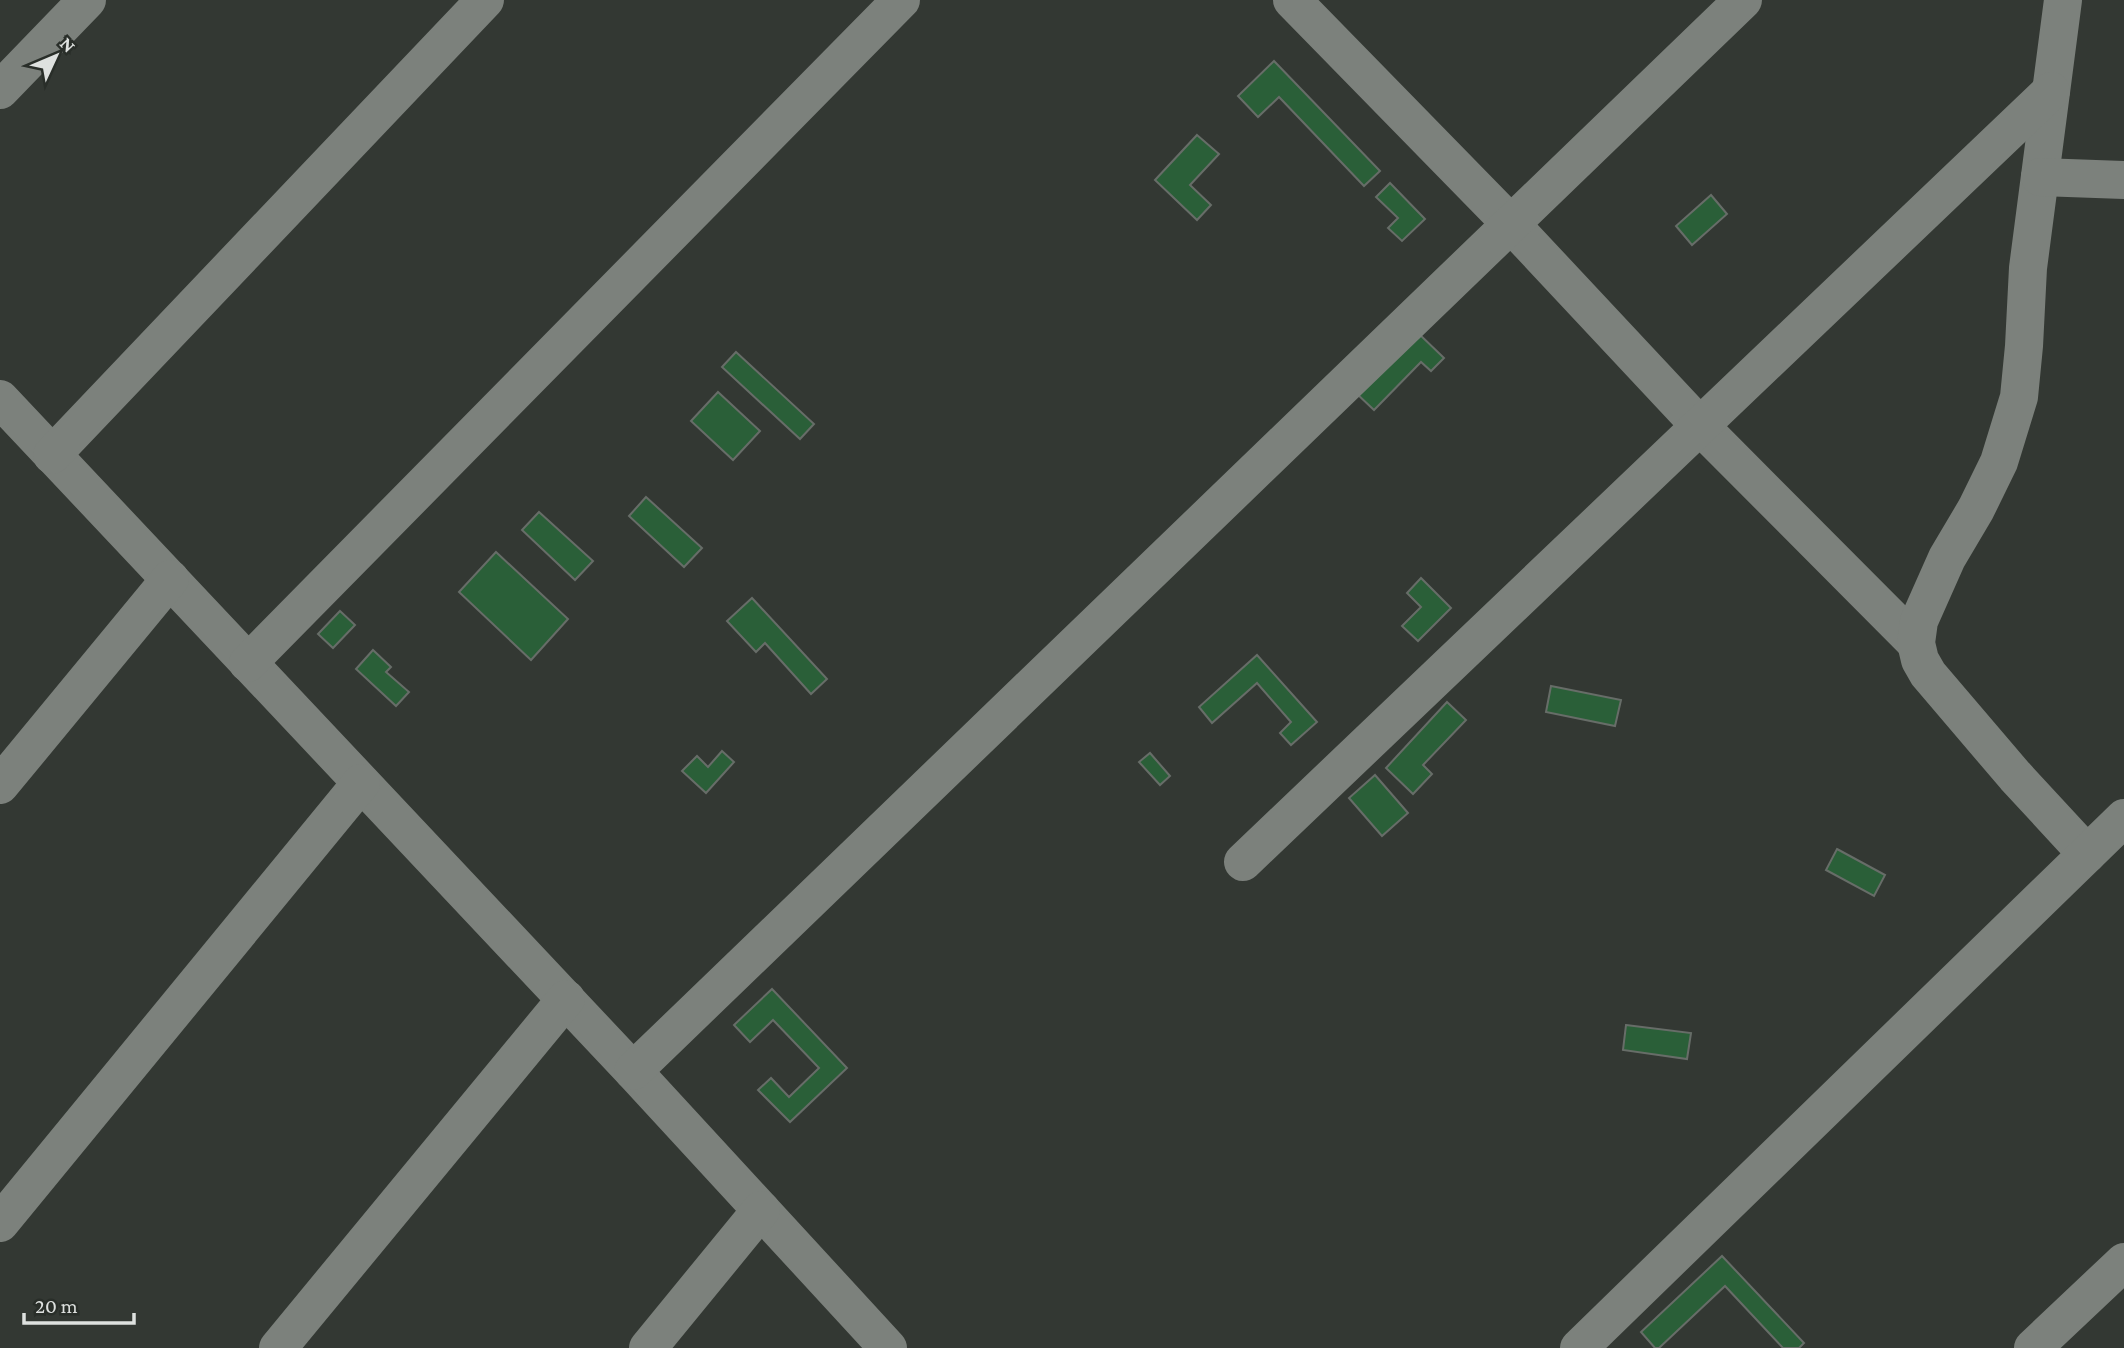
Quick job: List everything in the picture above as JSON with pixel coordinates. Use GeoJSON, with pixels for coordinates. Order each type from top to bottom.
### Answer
{"type":"FeatureCollection","features":[{"type":"Feature","properties":{"kind":"street"},"geometry":{"type":"LineString","coordinates":[[0,90],[87,0]]}},
{"type":"Feature","properties":{"kind":"street"},"geometry":{"type":"LineString","coordinates":[[52,455],[485,0]]}},
{"type":"Feature","properties":{"kind":"street"},"geometry":{"type":"LineString","coordinates":[[248,663],[901,0]]}},
{"type":"Feature","properties":{"kind":"street"},"geometry":{"type":"LineString","coordinates":[[1292,0],[1511,224],[1700,426],[1916,643]]}},
{"type":"Feature","properties":{"kind":"street"},"geometry":{"type":"LineString","coordinates":[[634,1071],[1743,0]]}},
{"type":"Feature","properties":{"kind":"street"},"geometry":{"type":"LineString","coordinates":[[2063,0],[2028,268],[2018,397],[2000,462],[1947,558],[1919,621],[1916,643],[1920,660],[1928,674],[2015,776],[2087,854]]}},
{"type":"Feature","properties":{"kind":"street"},"geometry":{"type":"LineString","coordinates":[[1243,862],[2051,91]]}},
{"type":"Feature","properties":{"kind":"street"},"geometry":{"type":"LineString","coordinates":[[2040,177],[2124,180]]}},
{"type":"Feature","properties":{"kind":"street"},"geometry":{"type":"LineString","coordinates":[[0,400],[634,1071],[888,1348]]}},
{"type":"Feature","properties":{"kind":"street"},"geometry":{"type":"LineString","coordinates":[[0,785],[170,579]]}},
{"type":"Feature","properties":{"kind":"street"},"geometry":{"type":"LineString","coordinates":[[0,1223],[361,783]]}},
{"type":"Feature","properties":{"kind":"street"},"geometry":{"type":"LineString","coordinates":[[1579,1348],[2124,818]]}},
{"type":"Feature","properties":{"kind":"street"},"geometry":{"type":"LineString","coordinates":[[278,1348],[566,999]]}},
{"type":"Feature","properties":{"kind":"street"},"geometry":{"type":"LineString","coordinates":[[648,1348],[761,1210]]}},
{"type":"Feature","properties":{"kind":"street"},"geometry":{"type":"LineString","coordinates":[[2033,1348],[2124,1262]]}},
{"type":"Feature","properties":{"kind":"building"},"geometry":{"type":"Polygon","coordinates":[[[1274,61],[1380,171],[1364,186],[1279,97],[1258,117],[1238,96],[1274,61]]]}},
{"type":"Feature","properties":{"kind":"building"},"geometry":{"type":"Polygon","coordinates":[[[1197,135],[1219,154],[1190,185],[1211,205],[1197,220],[1155,180],[1197,135]]]}},
{"type":"Feature","properties":{"kind":"building"},"geometry":{"type":"Polygon","coordinates":[[[1390,183],[1425,219],[1402,241],[1388,228],[1398,218],[1376,197],[1390,183]]]}},
{"type":"Feature","properties":{"kind":"building"},"geometry":{"type":"Polygon","coordinates":[[[1711,195],[1727,214],[1692,245],[1676,226],[1711,195]]]}},
{"type":"Feature","properties":{"kind":"building"},"geometry":{"type":"Polygon","coordinates":[[[1416,331],[1444,358],[1431,371],[1421,362],[1374,410],[1356,393],[1416,331]]]}},
{"type":"Feature","properties":{"kind":"building"},"geometry":{"type":"Polygon","coordinates":[[[736,352],[814,424],[800,439],[722,367],[736,352]]]}},
{"type":"Feature","properties":{"kind":"building"},"geometry":{"type":"Polygon","coordinates":[[[718,392],[760,431],[733,460],[691,421],[718,392]]]}},
{"type":"Feature","properties":{"kind":"building"},"geometry":{"type":"Polygon","coordinates":[[[646,497],[702,548],[684,567],[629,516],[646,497]]]}},
{"type":"Feature","properties":{"kind":"building"},"geometry":{"type":"Polygon","coordinates":[[[539,512],[593,561],[575,580],[522,530],[539,512]]]}},
{"type":"Feature","properties":{"kind":"building"},"geometry":{"type":"Polygon","coordinates":[[[496,552],[568,619],[531,660],[459,592],[496,552]]]}},
{"type":"Feature","properties":{"kind":"building"},"geometry":{"type":"Polygon","coordinates":[[[1421,578],[1451,608],[1418,641],[1402,626],[1421,607],[1407,593],[1421,578]]]}},
{"type":"Feature","properties":{"kind":"building"},"geometry":{"type":"Polygon","coordinates":[[[752,598],[827,679],[811,694],[765,643],[756,652],[727,621],[752,598]]]}},
{"type":"Feature","properties":{"kind":"building"},"geometry":{"type":"Polygon","coordinates":[[[340,611],[355,625],[333,648],[318,634],[340,611]]]}},
{"type":"Feature","properties":{"kind":"building"},"geometry":{"type":"Polygon","coordinates":[[[373,650],[391,667],[386,672],[409,692],[396,706],[356,669],[373,650]]]}},
{"type":"Feature","properties":{"kind":"building"},"geometry":{"type":"Polygon","coordinates":[[[1257,655],[1317,722],[1291,745],[1280,733],[1291,722],[1257,683],[1212,723],[1199,707],[1257,655]]]}},
{"type":"Feature","properties":{"kind":"building"},"geometry":{"type":"Polygon","coordinates":[[[1551,686],[1621,700],[1615,726],[1546,712],[1551,686]]]}},
{"type":"Feature","properties":{"kind":"building"},"geometry":{"type":"Polygon","coordinates":[[[1447,702],[1466,720],[1423,765],[1432,774],[1413,794],[1386,768],[1447,702]]]}},
{"type":"Feature","properties":{"kind":"building"},"geometry":{"type":"Polygon","coordinates":[[[722,751],[734,762],[706,793],[682,771],[697,756],[708,767],[722,751]]]}},
{"type":"Feature","properties":{"kind":"building"},"geometry":{"type":"Polygon","coordinates":[[[1150,753],[1170,776],[1160,785],[1139,762],[1150,753]]]}},
{"type":"Feature","properties":{"kind":"building"},"geometry":{"type":"Polygon","coordinates":[[[1375,775],[1408,813],[1382,836],[1349,798],[1375,775]]]}},
{"type":"Feature","properties":{"kind":"building"},"geometry":{"type":"Polygon","coordinates":[[[1837,849],[1885,875],[1874,896],[1826,870],[1837,849]]]}},
{"type":"Feature","properties":{"kind":"building"},"geometry":{"type":"Polygon","coordinates":[[[772,989],[847,1068],[790,1122],[758,1090],[771,1078],[789,1097],[819,1068],[773,1020],[750,1042],[734,1025],[772,989]]]}},
{"type":"Feature","properties":{"kind":"building"},"geometry":{"type":"Polygon","coordinates":[[[1626,1025],[1691,1033],[1687,1059],[1623,1050],[1626,1025]]]}},
{"type":"Feature","properties":{"kind":"building"},"geometry":{"type":"Polygon","coordinates":[[[1722,1256],[1804,1343],[1799,1348],[1783,1348],[1725,1286],[1659,1348],[1655,1348],[1641,1332],[1722,1256]]]}}]}
